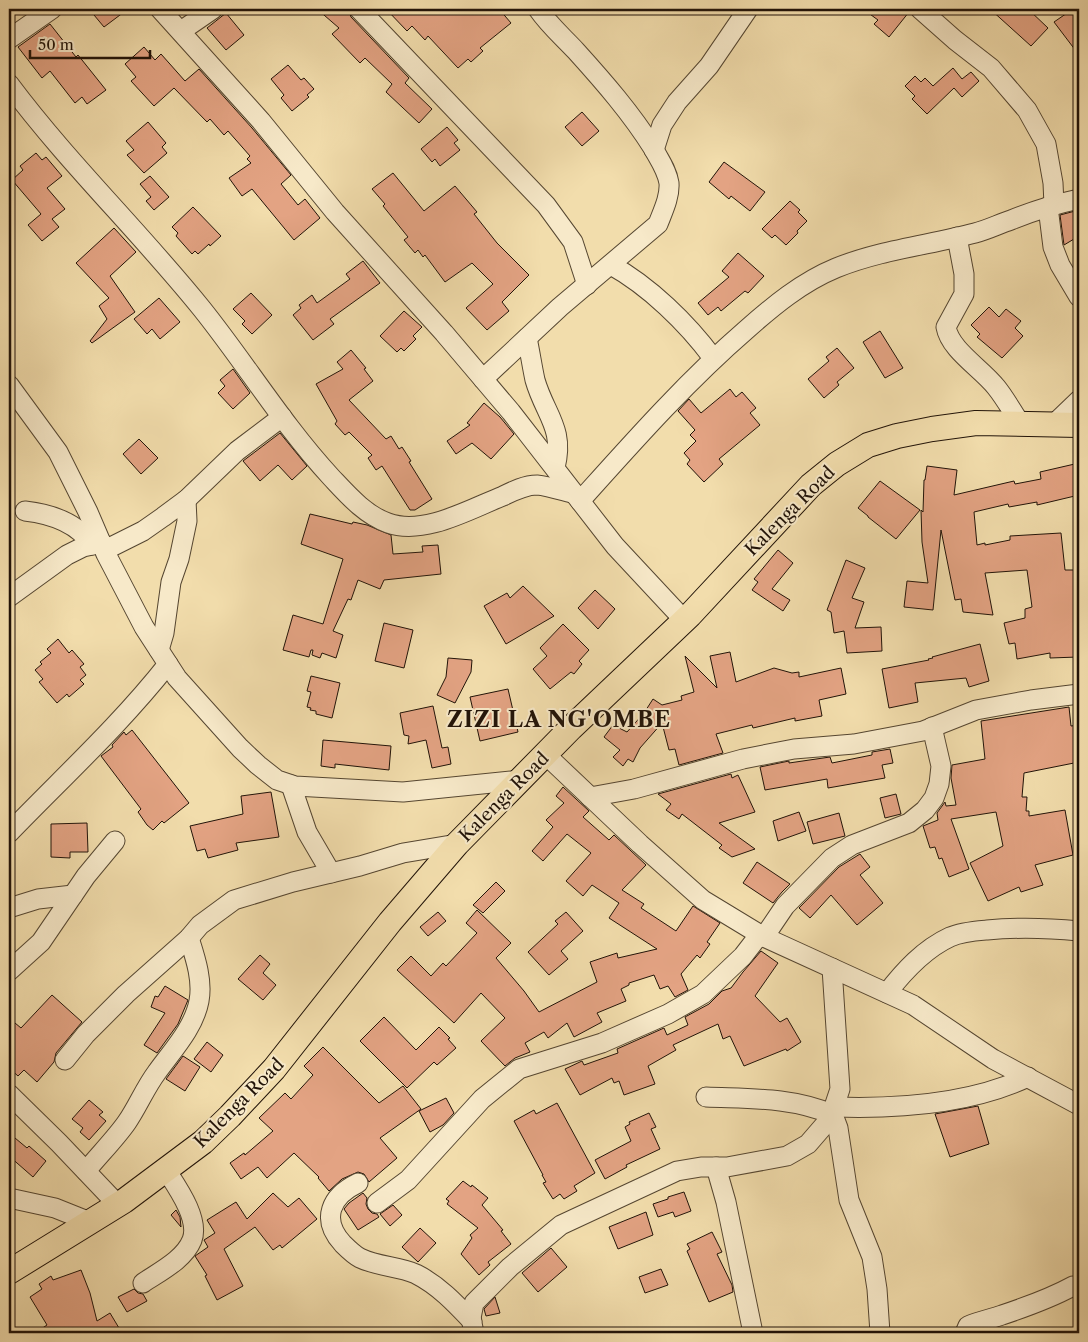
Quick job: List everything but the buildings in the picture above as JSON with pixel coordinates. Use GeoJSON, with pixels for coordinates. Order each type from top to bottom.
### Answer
{"type":"FeatureCollection","features":[{"type":"Feature","properties":{"kind":"main road","name":"Kalenga Road"},"geometry":{"type":"LineString","coordinates":[[9,1272],[118,1205],[203,1142],[230,1116],[274,1070],[390,922],[457,844],[571,728],[684,620],[811,485],[837,464],[868,445],[897,436],[932,429],[976,423],[1079,425]]}},
{"type":"Feature","properties":{"kind":"street"},"geometry":{"type":"LineString","coordinates":[[9,39],[52,9]]}},
{"type":"Feature","properties":{"kind":"street"},"geometry":{"type":"LineString","coordinates":[[160,9],[261,122],[335,212],[444,333],[555,468],[615,546],[684,620]]}},
{"type":"Feature","properties":{"kind":"street"},"geometry":{"type":"LineString","coordinates":[[180,32],[213,9]]}},
{"type":"Feature","properties":{"kind":"street"},"geometry":{"type":"LineString","coordinates":[[359,9],[546,206],[573,242],[587,285]]}},
{"type":"Feature","properties":{"kind":"street"},"geometry":{"type":"LineString","coordinates":[[483,379],[658,224],[666,206],[669,183],[664,168],[641,129],[573,48],[550,26],[538,9]]}},
{"type":"Feature","properties":{"kind":"street"},"geometry":{"type":"LineString","coordinates":[[654,150],[662,125],[677,102],[709,66],[748,9]]}},
{"type":"Feature","properties":{"kind":"street"},"geometry":{"type":"LineString","coordinates":[[920,9],[991,68],[1026,110],[1046,144],[1053,182],[1051,206],[1053,246],[1060,265],[1079,296]]}},
{"type":"Feature","properties":{"kind":"street"},"geometry":{"type":"LineString","coordinates":[[9,84],[37,121],[202,309],[307,450],[346,494],[371,514],[388,523],[408,528],[432,523],[468,511],[520,488],[536,485],[577,497]]}},
{"type":"Feature","properties":{"kind":"street"},"geometry":{"type":"LineString","coordinates":[[577,497],[713,358],[771,308],[802,286],[836,268],[873,256],[977,232],[1051,206],[1079,199]]}},
{"type":"Feature","properties":{"kind":"street"},"geometry":{"type":"LineString","coordinates":[[958,237],[964,274],[964,294],[946,327],[947,336],[996,386],[1020,423]]}},
{"type":"Feature","properties":{"kind":"street"},"geometry":{"type":"LineString","coordinates":[[611,265],[646,287],[702,343],[713,358]]}},
{"type":"Feature","properties":{"kind":"street"},"geometry":{"type":"LineString","coordinates":[[528,338],[535,380],[558,436],[558,457],[555,468]]}},
{"type":"Feature","properties":{"kind":"street"},"geometry":{"type":"LineString","coordinates":[[9,385],[58,452],[100,546],[144,628],[177,678],[240,748],[277,780],[291,785],[403,792],[521,780]]}},
{"type":"Feature","properties":{"kind":"street"},"geometry":{"type":"LineString","coordinates":[[1054,424],[1079,400]]}},
{"type":"Feature","properties":{"kind":"street"},"geometry":{"type":"LineString","coordinates":[[9,597],[66,554],[83,547],[100,546],[143,531],[186,500],[237,451],[282,417]]}},
{"type":"Feature","properties":{"kind":"street"},"geometry":{"type":"LineString","coordinates":[[9,832],[92,749],[148,688],[164,657],[164,633],[171,582],[179,558],[187,521],[186,500]]}},
{"type":"Feature","properties":{"kind":"street"},"geometry":{"type":"LineString","coordinates":[[25,511],[49,515],[73,525],[100,546]]}},
{"type":"Feature","properties":{"kind":"street"},"geometry":{"type":"LineString","coordinates":[[590,797],[634,789],[743,759],[794,749],[854,744],[923,731],[976,710],[1079,694]]}},
{"type":"Feature","properties":{"kind":"street"},"geometry":{"type":"LineString","coordinates":[[377,1203],[408,1180],[482,1099],[519,1069],[602,1043],[668,1014],[703,994],[743,956],[785,906],[832,858],[852,845],[909,823],[925,810],[934,798],[939,784],[941,766],[932,727]]}},
{"type":"Feature","properties":{"kind":"street"},"geometry":{"type":"LineString","coordinates":[[546,755],[640,844],[703,900],[762,935],[913,1005],[994,1059],[1079,1105]]}},
{"type":"Feature","properties":{"kind":"street"},"geometry":{"type":"LineString","coordinates":[[291,785],[307,832],[331,873]]}},
{"type":"Feature","properties":{"kind":"street"},"geometry":{"type":"LineString","coordinates":[[9,971],[41,942],[86,876],[115,841]]}},
{"type":"Feature","properties":{"kind":"street"},"geometry":{"type":"LineString","coordinates":[[65,1060],[86,1034],[189,938],[200,925],[234,900],[293,882],[360,866],[403,853],[457,844]]}},
{"type":"Feature","properties":{"kind":"street"},"geometry":{"type":"LineString","coordinates":[[9,908],[38,899],[73,895]]}},
{"type":"Feature","properties":{"kind":"street"},"geometry":{"type":"LineString","coordinates":[[887,993],[905,970],[928,950],[950,937],[968,932],[1017,927],[1042,927],[1079,931]]}},
{"type":"Feature","properties":{"kind":"street"},"geometry":{"type":"LineString","coordinates":[[86,1171],[127,1122],[156,1073],[174,1051],[187,1030],[199,1003],[200,990],[194,954],[189,938]]}},
{"type":"Feature","properties":{"kind":"street"},"geometry":{"type":"LineString","coordinates":[[473,1327],[474,1303],[522,1256],[561,1225],[677,1171],[758,1162],[787,1156],[808,1144],[827,1122],[840,1089],[832,968]]}},
{"type":"Feature","properties":{"kind":"street"},"geometry":{"type":"LineString","coordinates":[[706,1096],[779,1100],[832,1111],[937,1103],[1005,1088],[1028,1077]]}},
{"type":"Feature","properties":{"kind":"street"},"geometry":{"type":"LineString","coordinates":[[9,1094],[118,1205]]}},
{"type":"Feature","properties":{"kind":"street"},"geometry":{"type":"LineString","coordinates":[[832,1111],[840,1137],[842,1164],[849,1200],[872,1257],[877,1289],[880,1333]]}},
{"type":"Feature","properties":{"kind":"street"},"geometry":{"type":"LineString","coordinates":[[716,1167],[726,1202],[753,1333]]}},
{"type":"Feature","properties":{"kind":"street"},"geometry":{"type":"LineString","coordinates":[[142,1282],[165,1269],[181,1256],[192,1240],[193,1229],[185,1201],[166,1170]]}},
{"type":"Feature","properties":{"kind":"street"},"geometry":{"type":"LineString","coordinates":[[358,1183],[349,1187],[332,1208],[329,1220],[338,1239],[359,1258],[374,1264],[414,1273],[434,1285],[473,1327]]}},
{"type":"Feature","properties":{"kind":"street"},"geometry":{"type":"LineString","coordinates":[[9,1198],[55,1208],[90,1222]]}},
{"type":"Feature","properties":{"kind":"street"},"geometry":{"type":"LineString","coordinates":[[965,1333],[968,1326],[976,1322],[1013,1311],[1073,1286]]}},
{"type":"Feature","properties":{"kind":"district","name":"ZIZI LA NG'OMBE"},"geometry":{"type":"Point","coordinates":[559,719]}}]}
